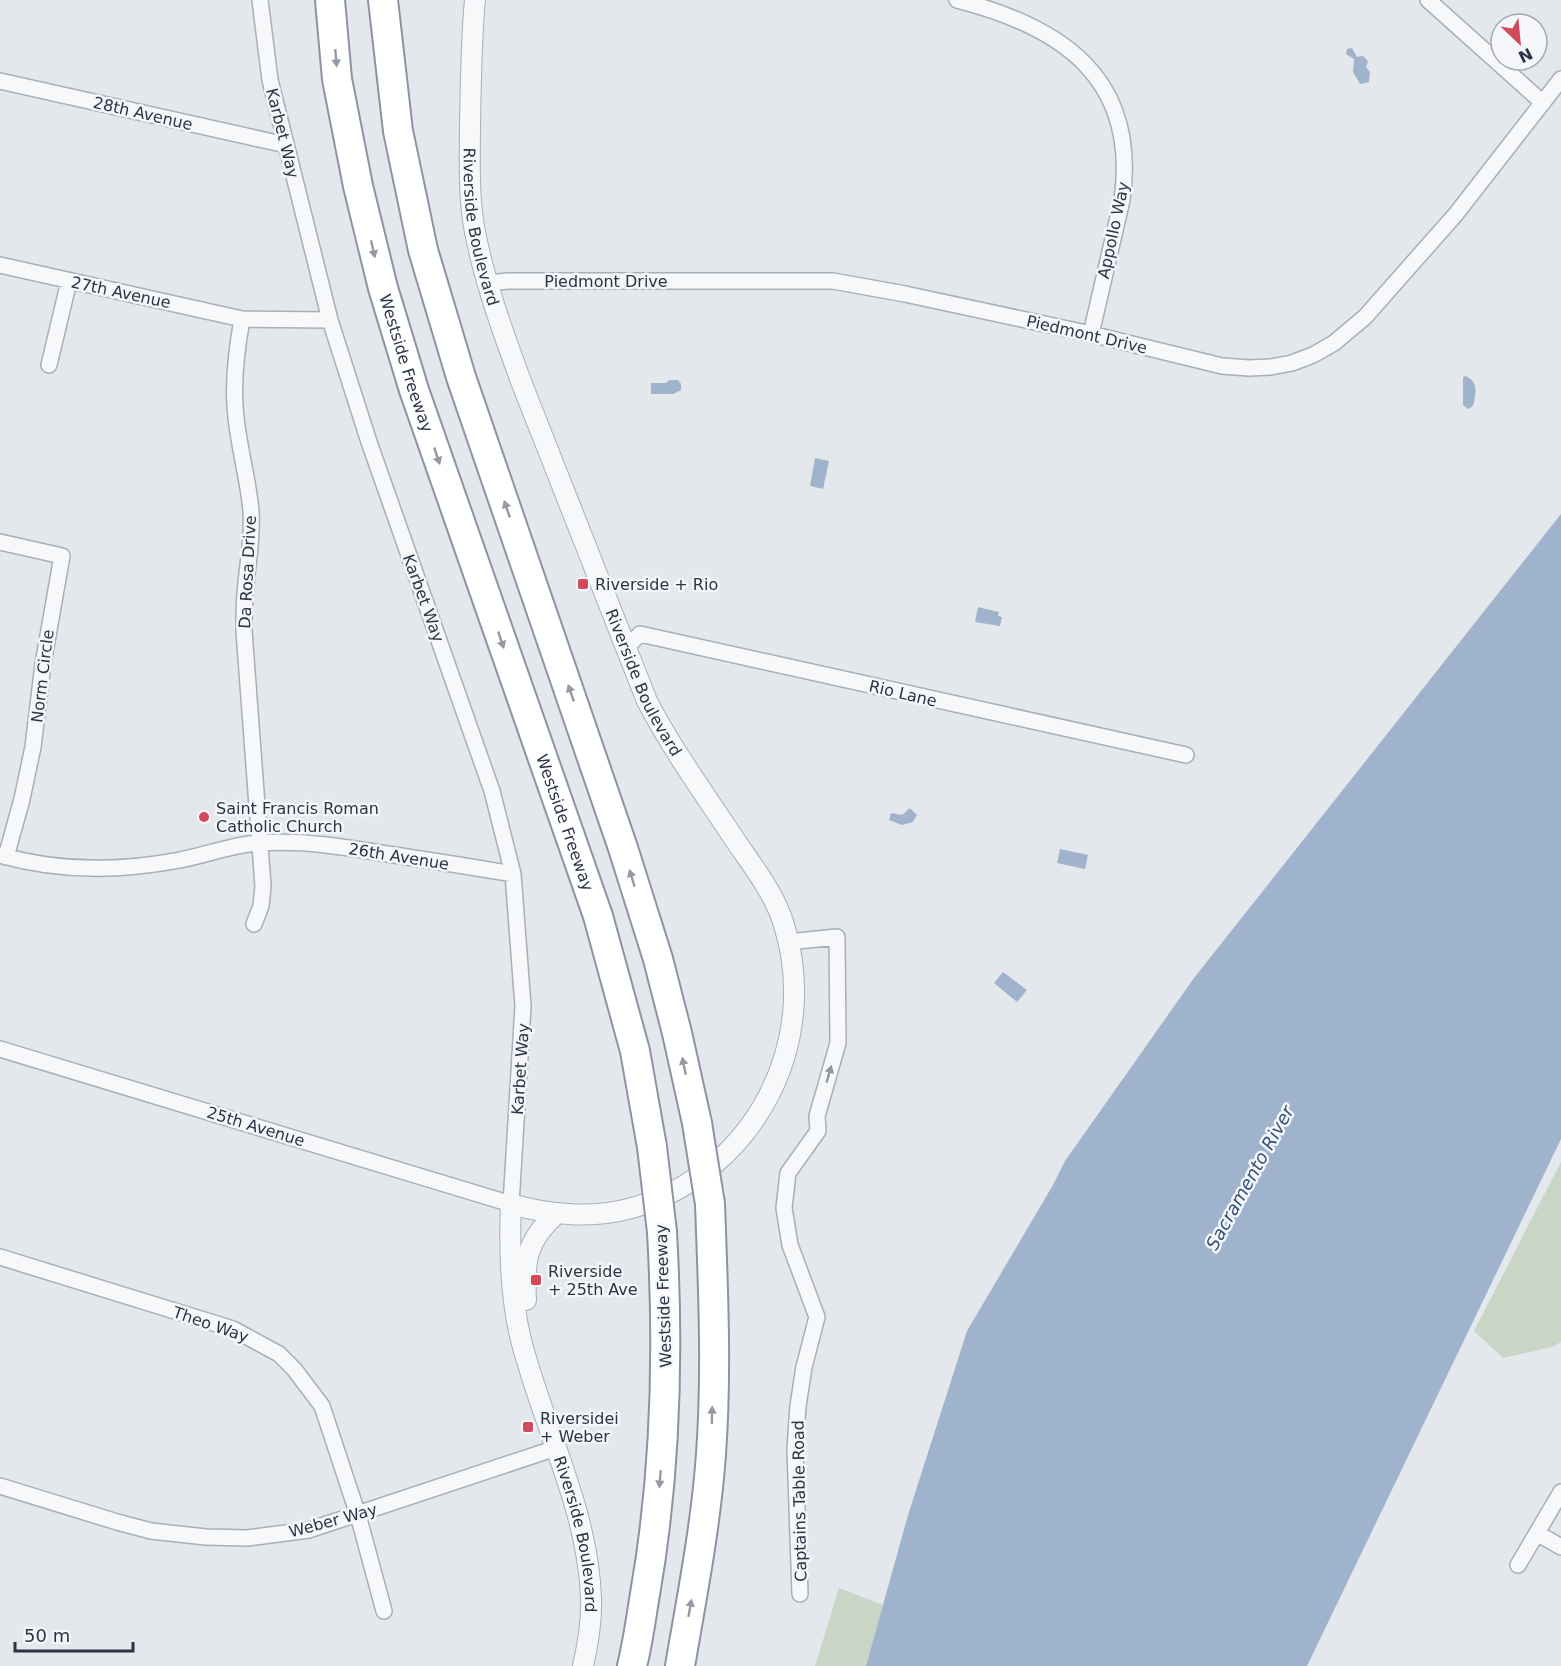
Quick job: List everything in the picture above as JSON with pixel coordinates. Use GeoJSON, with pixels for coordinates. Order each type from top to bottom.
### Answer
{"type":"FeatureCollection","features":[{"type":"Feature","properties":{"kind":"highway","name":"Westside Freeway"},"geometry":{"type":"LineString","coordinates":[[330,0],[338,79],[358,186],[383,288],[414,390],[598,916],[635,1051],[652,1147],[662,1232],[667,1306],[665,1424],[654,1540],[632,1666]]}},
{"type":"Feature","properties":{"kind":"highway"},"geometry":{"type":"LineString","coordinates":[[383,0],[398,131],[423,249],[461,377],[582,726],[644,915],[677,1033],[697,1123],[710,1204],[714,1316],[711,1453],[702,1539],[680,1666]]}},
{"type":"Feature","properties":{"kind":"street","name":"Karbet Way"},"geometry":{"type":"LineString","coordinates":[[260,0],[270,80],[330,320],[369,442],[492,791],[513,874],[522,972],[523,1014],[511,1204]]}},
{"type":"Feature","properties":{"kind":"street","name":"Riverside Boulevard"},"geometry":{"type":"LineString","coordinates":[[475,0],[471,37],[469,178],[475,234],[488,283],[522,384],[625,649],[657,721],[768,889],[782,918],[788,942],[794,996],[787,1052],[772,1091],[744,1135],[729,1151],[696,1178],[678,1189],[633,1207],[615,1211],[556,1214],[534,1211],[511,1204],[509,1248],[521,1338],[579,1523],[587,1562],[591,1617],[584,1666]]}},
{"type":"Feature","properties":{"kind":"street","name":"Appollo Way"},"geometry":{"type":"LineString","coordinates":[[957,0],[985,7],[1024,22],[1060,41],[1095,75],[1112,105],[1122,135],[1125,178],[1091,334]]}},
{"type":"Feature","properties":{"kind":"street"},"geometry":{"type":"LineString","coordinates":[[1428,0],[1543,103]]}},
{"type":"Feature","properties":{"kind":"street","name":"Piedmont Drive"},"geometry":{"type":"LineString","coordinates":[[488,283],[508,281],[833,281],[1091,334],[1222,366],[1249,369],[1271,367],[1292,363],[1313,355],[1334,343],[1365,317],[1456,214],[1561,79]]}},
{"type":"Feature","properties":{"kind":"street","name":"28th Avenue"},"geometry":{"type":"LineString","coordinates":[[0,81],[286,145]]}},
{"type":"Feature","properties":{"kind":"street","name":"27th Avenue"},"geometry":{"type":"LineString","coordinates":[[0,265],[242,319]]}},
{"type":"Feature","properties":{"kind":"street"},"geometry":{"type":"LineString","coordinates":[[49,365],[69,281]]}},
{"type":"Feature","properties":{"kind":"street"},"geometry":{"type":"LineString","coordinates":[[242,319],[330,320]]}},
{"type":"Feature","properties":{"kind":"street","name":"Da Rosa Drive"},"geometry":{"type":"LineString","coordinates":[[242,319],[235,370],[235,405],[251,514],[244,631],[263,886],[261,906],[254,924]]}},
{"type":"Feature","properties":{"kind":"street","name":"Norm Circle"},"geometry":{"type":"LineString","coordinates":[[0,542],[62,556],[49,623],[33,747],[22,799],[3,856]]}},
{"type":"Feature","properties":{"kind":"street","name":"Rio Lane"},"geometry":{"type":"LineString","coordinates":[[625,649],[640,634],[1186,755]]}},
{"type":"Feature","properties":{"kind":"street","name":"26th Avenue"},"geometry":{"type":"LineString","coordinates":[[3,856],[65,867],[107,868],[182,860],[233,847],[260,843],[304,843],[345,847],[513,874]]}},
{"type":"Feature","properties":{"kind":"street","name":"Captains Table Road"},"geometry":{"type":"LineString","coordinates":[[788,942],[837,937],[838,1043],[816,1116],[818,1131],[788,1173],[784,1208],[790,1245],[817,1317],[804,1367],[795,1449],[800,1594]]}},
{"type":"Feature","properties":{"kind":"street","name":"25th Avenue"},"geometry":{"type":"LineString","coordinates":[[0,1049],[511,1204]]}},
{"type":"Feature","properties":{"kind":"street","name":"Riverside Boulevard"},"geometry":{"type":"LineString","coordinates":[[521,1338],[527,1320],[525,1276],[529,1251],[541,1228],[556,1214]]}},
{"type":"Feature","properties":{"kind":"street","name":"Theo Way"},"geometry":{"type":"LineString","coordinates":[[0,1257],[234,1329],[279,1354],[294,1368],[321,1406],[358,1515],[384,1611]]}},
{"type":"Feature","properties":{"kind":"street","name":"Weber Way"},"geometry":{"type":"LineString","coordinates":[[0,1486],[151,1531],[206,1538],[247,1538],[309,1530],[556,1448]]}},
{"type":"Feature","properties":{"kind":"street"},"geometry":{"type":"LineString","coordinates":[[1518,1565],[1561,1492]]}},
{"type":"Feature","properties":{"kind":"street"},"geometry":{"type":"LineString","coordinates":[[1537,1533],[1561,1547]]}},
{"type":"Feature","properties":{"kind":"green space"},"geometry":{"type":"Polygon","coordinates":[[[1561,1162],[1561,1342],[1552,1347],[1503,1358],[1474,1331],[1561,1162]]]}},
{"type":"Feature","properties":{"kind":"green space"},"geometry":{"type":"Polygon","coordinates":[[[839,1588],[883,1605],[866,1666],[815,1666],[839,1588]]]}},
{"type":"Feature","properties":{"kind":"water"},"geometry":{"type":"Polygon","coordinates":[[[1352,48],[1357,57],[1363,56],[1368,61],[1366,67],[1370,72],[1369,82],[1360,84],[1353,72],[1354,59],[1346,54],[1347,49],[1352,48]]]}},
{"type":"Feature","properties":{"kind":"water"},"geometry":{"type":"Polygon","coordinates":[[[1466,376],[1475,385],[1473,404],[1468,409],[1463,405],[1463,377],[1466,376]]]}},
{"type":"Feature","properties":{"kind":"water"},"geometry":{"type":"Polygon","coordinates":[[[669,380],[678,380],[681,390],[673,394],[651,394],[651,383],[666,383],[669,380]]]}},
{"type":"Feature","properties":{"kind":"water"},"geometry":{"type":"Polygon","coordinates":[[[815,458],[829,461],[823,489],[810,486],[815,458]]]}},
{"type":"Feature","properties":{"kind":"water","name":"Sacramento River"},"geometry":{"type":"Polygon","coordinates":[[[1561,514],[1561,1139],[1307,1666],[866,1666],[908,1515],[967,1331],[1065,1161],[1194,978],[1561,514]]]}},
{"type":"Feature","properties":{"kind":"water"},"geometry":{"type":"Polygon","coordinates":[[[978,607],[999,612],[998,616],[1002,617],[1000,626],[975,622],[978,607]]]}},
{"type":"Feature","properties":{"kind":"water"},"geometry":{"type":"Polygon","coordinates":[[[910,808],[917,815],[913,822],[902,825],[889,820],[891,813],[902,815],[910,808]]]}},
{"type":"Feature","properties":{"kind":"water"},"geometry":{"type":"Polygon","coordinates":[[[1060,849],[1088,855],[1085,869],[1057,863],[1060,849]]]}},
{"type":"Feature","properties":{"kind":"water"},"geometry":{"type":"Polygon","coordinates":[[[1003,972],[1027,990],[1017,1002],[994,983],[1003,972]]]}},
{"type":"Feature","properties":{"kind":"place","name":"Riverside + Rio"},"geometry":{"type":"Point","coordinates":[583,584]}},
{"type":"Feature","properties":{"kind":"place","name":"Saint Francis Roman Catholic Church"},"geometry":{"type":"Point","coordinates":[204,817]}},
{"type":"Feature","properties":{"kind":"place","name":"Riverside + 25th Ave"},"geometry":{"type":"Point","coordinates":[536,1280]}},
{"type":"Feature","properties":{"kind":"place","name":"Riversidei + Weber"},"geometry":{"type":"Point","coordinates":[528,1427]}}]}
